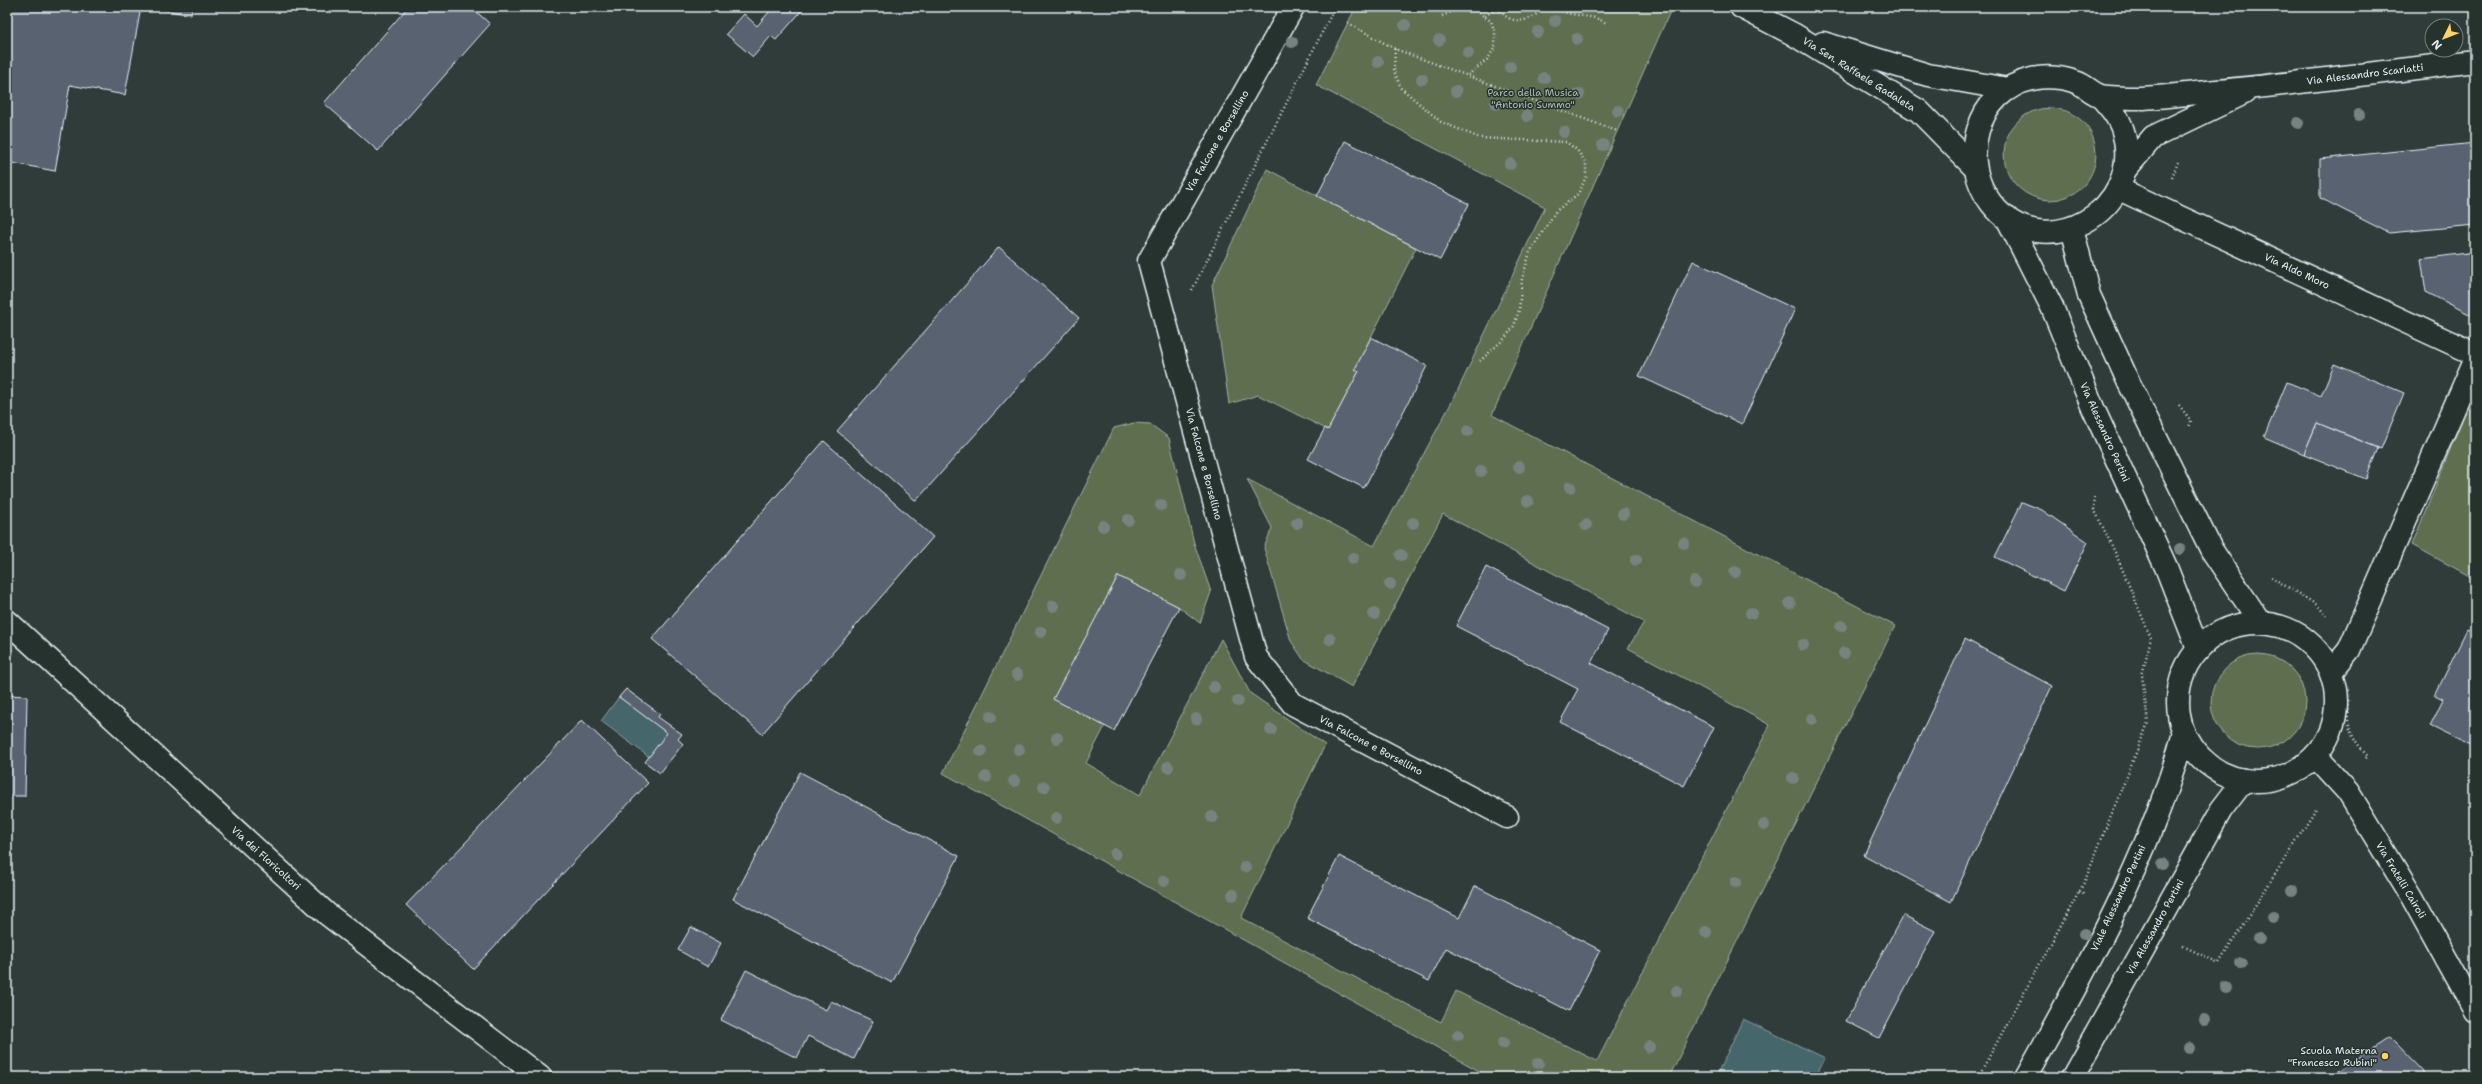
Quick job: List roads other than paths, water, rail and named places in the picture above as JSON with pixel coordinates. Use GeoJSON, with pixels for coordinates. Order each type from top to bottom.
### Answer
{"type":"FeatureCollection","features":[{"type":"Feature","properties":{"kind":"main road","name":"Via Falcone e Borsellino"},"geometry":{"type":"LineString","coordinates":[[1293,7],[1150,261],[1155,282],[1256,657],[1293,704],[1507,817]]}},
{"type":"Feature","properties":{"kind":"main road","name":"Via Sen. Raffaele Gadaleta"},"geometry":{"type":"LineString","coordinates":[[1741,7],[1793,34],[1919,111],[1974,167]]}},
{"type":"Feature","properties":{"kind":"main road","name":"Via Sen. Raffaele Gadaleta"},"geometry":{"type":"LineString","coordinates":[[1793,34],[1928,75],[2008,89]]}},
{"type":"Feature","properties":{"kind":"main road","name":"Via Alessandro Scarlatti"},"geometry":{"type":"LineString","coordinates":[[2100,96],[2141,98],[2256,87],[2475,61]]}},
{"type":"Feature","properties":{"kind":"main road"},"geometry":{"type":"LineString","coordinates":[[2007,218],[1992,204],[1980,187],[1974,167],[1973,145],[1979,123],[1991,104],[2008,89],[2030,79],[2055,77],[2079,83],[2100,96],[2113,111],[2123,130],[2127,150],[2122,180]]}},
{"type":"Feature","properties":{"kind":"main road","name":"Via Alessandro Scarlatti"},"geometry":{"type":"LineString","coordinates":[[2007,218],[2022,226],[2038,230],[2055,231],[2072,228],[2091,220],[2107,206],[2122,180],[2152,137],[2256,87]]}},
{"type":"Feature","properties":{"kind":"main road","name":"Via Aldo Moro"},"geometry":{"type":"LineString","coordinates":[[2122,180],[2475,354]]}},
{"type":"Feature","properties":{"kind":"main road","name":"Via Alessandro Pertini"},"geometry":{"type":"LineString","coordinates":[[2007,218],[2052,307],[2093,408],[2166,567],[2198,649]]}},
{"type":"Feature","properties":{"kind":"main road"},"geometry":{"type":"LineString","coordinates":[[2072,228],[2089,294],[2129,383],[2211,549],[2260,622]]}},
{"type":"Feature","properties":{"kind":"main road"},"geometry":{"type":"LineString","coordinates":[[2331,672],[2349,650],[2475,360]]}},
{"type":"Feature","properties":{"kind":"main road","name":"Via dei Floricoltori"},"geometry":{"type":"LineString","coordinates":[[7,621],[327,914],[540,1077]]}},
{"type":"Feature","properties":{"kind":"main road"},"geometry":{"type":"LineString","coordinates":[[2260,622],[2282,626],[2302,636],[2319,652],[2331,672],[2336,693],[2335,717],[2328,738],[2315,756],[2295,772],[2270,780],[2244,780],[2225,774],[2208,764],[2194,750],[2184,734],[2179,711],[2179,689],[2186,667],[2198,649],[2216,634],[2237,625],[2260,622]]}},
{"type":"Feature","properties":{"kind":"main road","name":"Viale Alessandro Pertini"},"geometry":{"type":"LineString","coordinates":[[2026,1077],[2113,913],[2171,781],[2184,734]]}},
{"type":"Feature","properties":{"kind":"main road","name":"Via Fratelli Cairoli"},"geometry":{"type":"LineString","coordinates":[[2315,756],[2348,792],[2412,897],[2475,1011]]}},
{"type":"Feature","properties":{"kind":"main road","name":"Via Alessandro Pertini"},"geometry":{"type":"LineString","coordinates":[[2072,1077],[2220,810],[2244,780]]}},
{"type":"Feature","properties":{"kind":"water"},"geometry":{"type":"Polygon","coordinates":[[[619,697],[667,733],[649,757],[601,721],[619,697]]]}},
{"type":"Feature","properties":{"kind":"water"},"geometry":{"type":"Polygon","coordinates":[[[1743,1019],[1825,1058],[1815,1077],[1716,1077],[1743,1019]]]}},
{"type":"Feature","properties":{"kind":"place","name":"Scuola Materna \"Francesco Rubini\""},"geometry":{"type":"Point","coordinates":[2385,1056]}},
{"type":"Feature","properties":{"kind":"park label","name":"Parco della Musica \"Antonio Summo\""},"geometry":{"type":"Point","coordinates":[1533,98]}}]}
